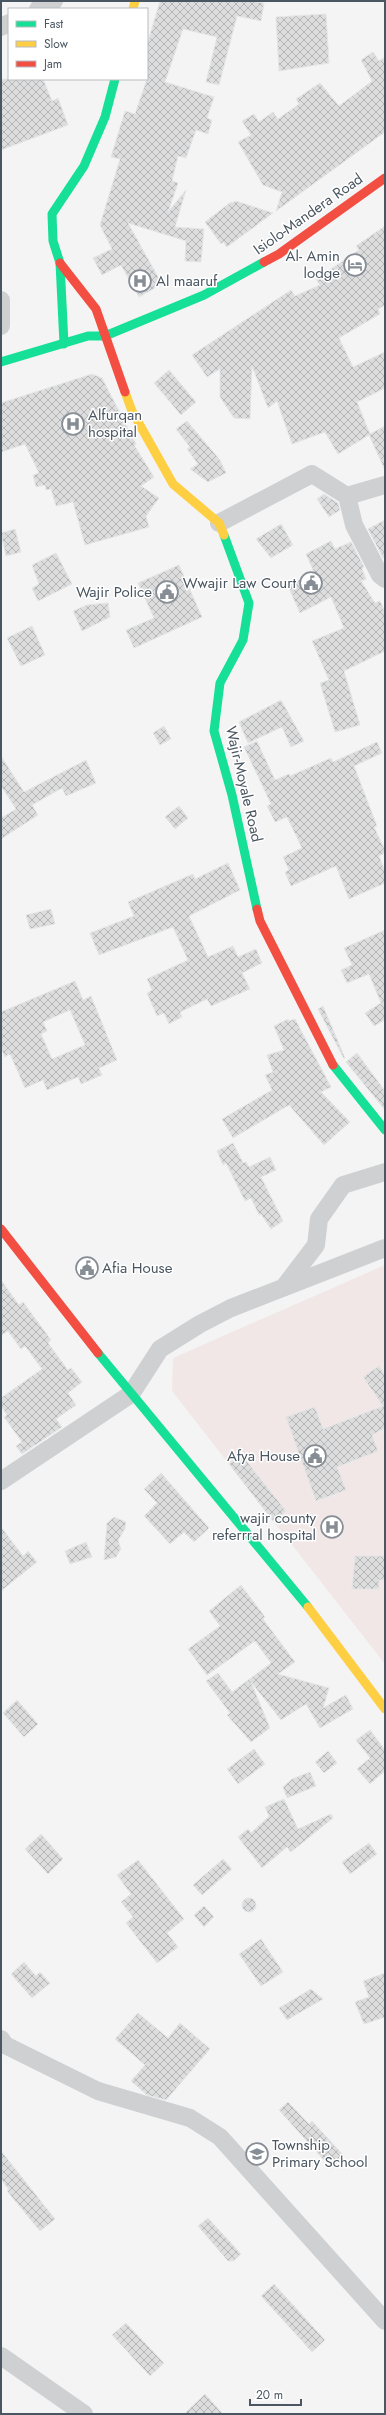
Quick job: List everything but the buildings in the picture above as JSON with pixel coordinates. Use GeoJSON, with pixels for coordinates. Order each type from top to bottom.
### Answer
{"type":"FeatureCollection","features":[{"type":"Feature","properties":{"kind":"main road"},"geometry":{"type":"LineString","coordinates":[[64,344],[60,263],[52,241],[52,214],[84,166],[105,117],[115,80]]}},
{"type":"Feature","properties":{"kind":"main road","name":"Isiolo-Mandera Road"},"geometry":{"type":"LineString","coordinates":[[1,362],[88,336],[105,336],[204,295],[279,254],[385,178]]}},
{"type":"Feature","properties":{"kind":"main road","name":"Wajir-Moyale Road"},"geometry":{"type":"LineString","coordinates":[[60,263],[96,309],[132,411],[173,484],[219,523],[249,603],[243,640],[220,683],[214,731],[232,794],[260,921],[329,1060],[385,1130]]}},
{"type":"Feature","properties":{"kind":"main road"},"geometry":{"type":"LineString","coordinates":[[1,1229],[131,1394],[168,1435],[353,1662],[385,1708]]}},
{"type":"Feature","properties":{"kind":"street"},"geometry":{"type":"LineString","coordinates":[[1,300],[1,326]]}},
{"type":"Feature","properties":{"kind":"street"},"geometry":{"type":"LineString","coordinates":[[219,523],[312,474],[348,496],[354,525],[380,575],[385,579]]}},
{"type":"Feature","properties":{"kind":"street"},"geometry":{"type":"LineString","coordinates":[[348,496],[385,485]]}},
{"type":"Feature","properties":{"kind":"street"},"geometry":{"type":"LineString","coordinates":[[284,1287],[316,1245],[319,1218],[343,1185],[385,1172]]}},
{"type":"Feature","properties":{"kind":"street"},"geometry":{"type":"LineString","coordinates":[[1,1481],[131,1394],[160,1349],[231,1308],[385,1248]]}},
{"type":"Feature","properties":{"kind":"street"},"geometry":{"type":"LineString","coordinates":[[2,2045],[98,2091],[190,2118],[220,2137],[385,2320]]}},
{"type":"Feature","properties":{"kind":"street"},"geometry":{"type":"LineString","coordinates":[[1,2356],[84,2414]]}},
{"type":"Feature","properties":{"kind":"shaded area","name":"wajir county referrral hospital"},"geometry":{"type":"Polygon","coordinates":[[[385,1265],[385,1664],[172,1391],[173,1358],[385,1265]]]}},
{"type":"Feature","properties":{"kind":"traffic: fast"},"geometry":{"type":"LineString","coordinates":[[64,344],[60,263],[53,241],[52,214],[84,166],[105,117],[115,80]]}},
{"type":"Feature","properties":{"kind":"traffic: fast"},"geometry":{"type":"LineString","coordinates":[[1,362],[88,336],[105,336],[204,295],[264,262]]}},
{"type":"Feature","properties":{"kind":"traffic: fast"},"geometry":{"type":"LineString","coordinates":[[224,535],[249,603],[243,640],[220,683],[214,731],[232,795],[257,909]]}},
{"type":"Feature","properties":{"kind":"traffic: fast"},"geometry":{"type":"LineString","coordinates":[[333,1065],[385,1130]]}},
{"type":"Feature","properties":{"kind":"traffic: fast"},"geometry":{"type":"LineString","coordinates":[[98,1353],[308,1607]]}},
{"type":"Feature","properties":{"kind":"traffic: slow"},"geometry":{"type":"LineString","coordinates":[[133,8],[135,1]]}},
{"type":"Feature","properties":{"kind":"traffic: slow"},"geometry":{"type":"LineString","coordinates":[[125,392],[132,411],[173,484],[219,523],[224,535]]}},
{"type":"Feature","properties":{"kind":"traffic: slow"},"geometry":{"type":"LineString","coordinates":[[308,1607],[385,1709]]}},
{"type":"Feature","properties":{"kind":"traffic: jam"},"geometry":{"type":"LineString","coordinates":[[264,262],[279,254],[385,178]]}},
{"type":"Feature","properties":{"kind":"traffic: jam"},"geometry":{"type":"LineString","coordinates":[[60,263],[96,309],[125,392]]}},
{"type":"Feature","properties":{"kind":"traffic: jam"},"geometry":{"type":"LineString","coordinates":[[257,909],[260,921],[333,1065]]}},
{"type":"Feature","properties":{"kind":"traffic: jam"},"geometry":{"type":"LineString","coordinates":[[1,1229],[98,1353]]}},
{"type":"Feature","properties":{"kind":"place","name":"Al- Amin lodge"},"geometry":{"type":"Point","coordinates":[355,265]}},
{"type":"Feature","properties":{"kind":"place","name":"Al maaruf"},"geometry":{"type":"Point","coordinates":[140,281]}},
{"type":"Feature","properties":{"kind":"place","name":"Alfurqan hospital"},"geometry":{"type":"Point","coordinates":[73,424]}},
{"type":"Feature","properties":{"kind":"place","name":"Wwajir Law Court"},"geometry":{"type":"Point","coordinates":[311,583]}},
{"type":"Feature","properties":{"kind":"place","name":"Wajir Police"},"geometry":{"type":"Point","coordinates":[167,592]}},
{"type":"Feature","properties":{"kind":"place","name":"Afia House"},"geometry":{"type":"Point","coordinates":[87,1268]}},
{"type":"Feature","properties":{"kind":"place","name":"Afya House"},"geometry":{"type":"Point","coordinates":[315,1456]}},
{"type":"Feature","properties":{"kind":"place","name":"wajir county referrral hospital"},"geometry":{"type":"Point","coordinates":[332,1527]}},
{"type":"Feature","properties":{"kind":"place","name":"Township Primary School"},"geometry":{"type":"Point","coordinates":[257,2154]}}]}
